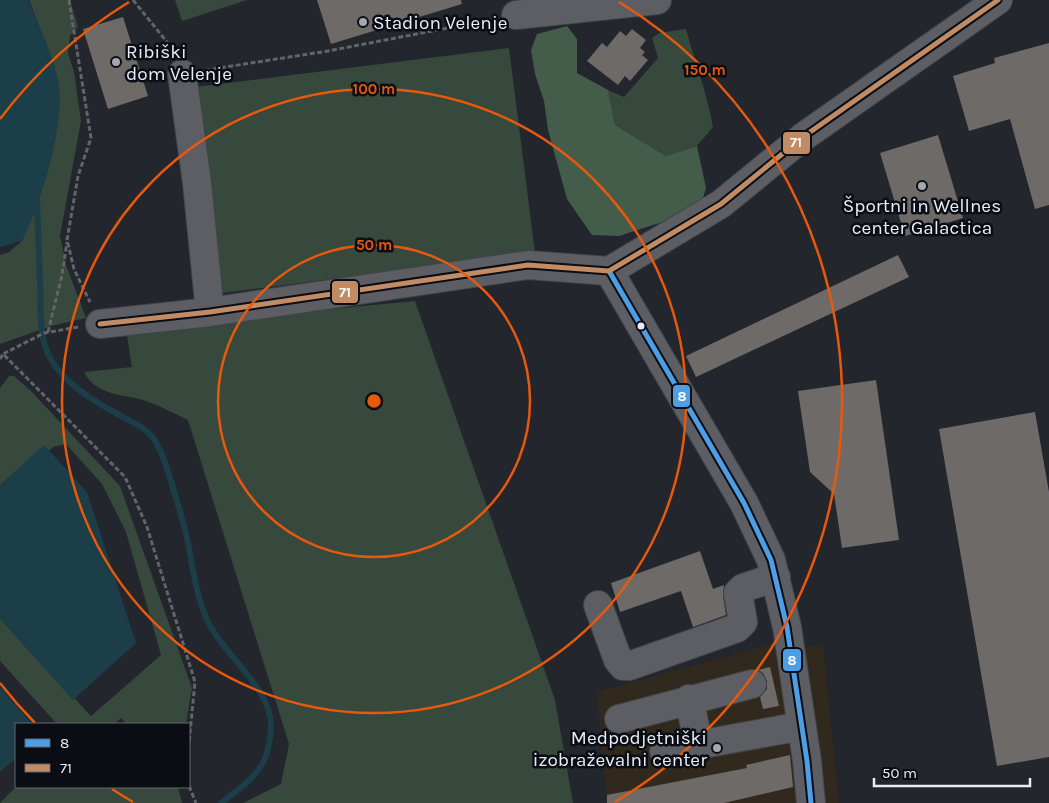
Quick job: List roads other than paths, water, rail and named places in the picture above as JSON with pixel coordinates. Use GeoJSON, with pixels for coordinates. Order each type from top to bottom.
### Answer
{"type":"FeatureCollection","features":[{"type":"Feature","properties":{"kind":"street"},"geometry":{"type":"LineString","coordinates":[[516,15],[658,0]]}},
{"type":"Feature","properties":{"kind":"street"},"geometry":{"type":"LineString","coordinates":[[100,324],[210,312],[528,265],[609,271],[721,204],[803,137],[998,0]]}},
{"type":"Feature","properties":{"kind":"street"},"geometry":{"type":"LineString","coordinates":[[182,74],[197,183],[210,312]]}},
{"type":"Feature","properties":{"kind":"street"},"geometry":{"type":"LineString","coordinates":[[609,271],[744,503],[760,534],[776,577],[787,627],[811,803]]}},
{"type":"Feature","properties":{"kind":"street"},"geometry":{"type":"LineString","coordinates":[[598,605],[618,660],[624,666],[629,666],[737,628],[743,622],[738,593],[743,588],[776,577]]}},
{"type":"Feature","properties":{"kind":"street"},"geometry":{"type":"LineString","coordinates":[[619,719],[752,684]]}},
{"type":"Feature","properties":{"kind":"street"},"geometry":{"type":"LineString","coordinates":[[689,700],[699,745]]}},
{"type":"Feature","properties":{"kind":"street"},"geometry":{"type":"LineString","coordinates":[[664,751],[802,726]]}},
{"type":"Feature","properties":{"kind":"water"},"geometry":{"type":"Polygon","coordinates":[[[0,0],[28,0],[54,64],[59,86],[60,102],[50,165],[29,226],[22,241],[0,247],[0,0]]]}},
{"type":"Feature","properties":{"kind":"water"},"geometry":{"type":"Polygon","coordinates":[[[44,445],[87,492],[136,643],[73,700],[0,619],[0,485],[44,445]]]}},
{"type":"Feature","properties":{"kind":"water"},"geometry":{"type":"Polygon","coordinates":[[[0,687],[31,723],[15,723],[15,759],[0,772],[0,687]]]}},
{"type":"Feature","properties":{"kind":"waterway"},"geometry":{"type":"LineString","coordinates":[[37,202],[41,324],[46,349],[57,369],[74,386],[94,400],[141,427],[154,439],[164,460],[180,512],[197,591],[207,620],[223,645],[255,684],[269,711],[271,725],[270,740],[263,762],[251,779],[221,803]]}},
{"type":"Feature","properties":{"kind":"place","name":"Stadion Velenje"},"geometry":{"type":"Point","coordinates":[363,22]}},
{"type":"Feature","properties":{"kind":"place","name":"Ribiški dom Velenje"},"geometry":{"type":"Point","coordinates":[116,62]}},
{"type":"Feature","properties":{"kind":"place","name":"Športni in Wellnes center Galactica"},"geometry":{"type":"Point","coordinates":[922,186]}},
{"type":"Feature","properties":{"kind":"place","name":"Medpodjetniški izobraževalni center"},"geometry":{"type":"Point","coordinates":[717,748]}}]}
